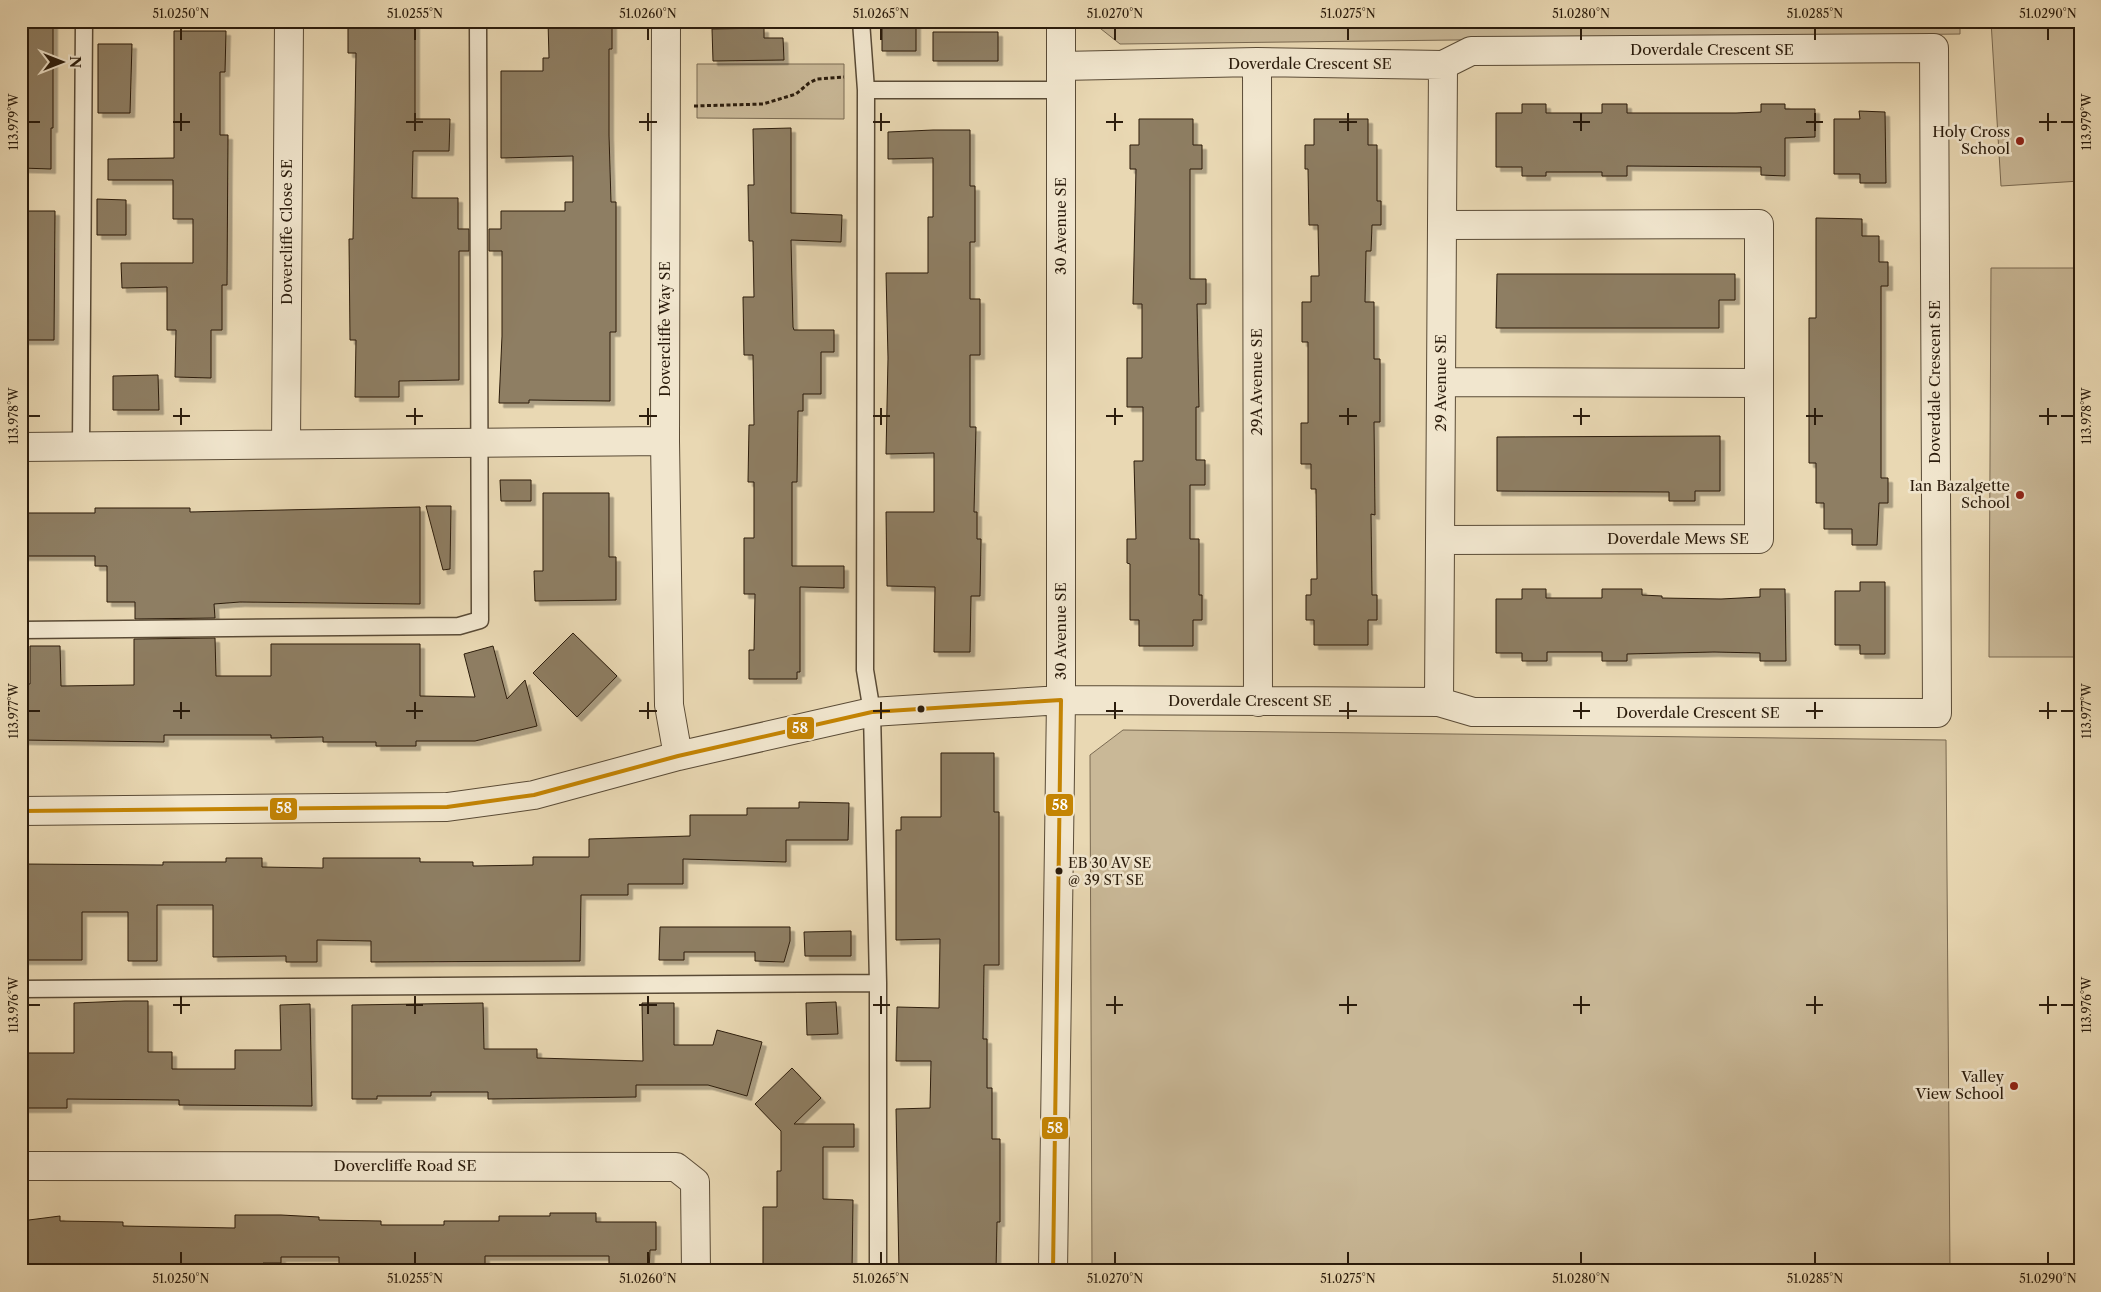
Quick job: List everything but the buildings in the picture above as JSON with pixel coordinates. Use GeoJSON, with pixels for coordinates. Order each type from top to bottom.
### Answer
{"type":"FeatureCollection","features":[{"type":"Feature","properties":{"kind":"street","name":"Dovercliffe Close SE"},"geometry":{"type":"LineString","coordinates":[[286,444],[289,21]]}},
{"type":"Feature","properties":{"kind":"street","name":"Dovercliffe Way SE"},"geometry":{"type":"LineString","coordinates":[[666,21],[665,441],[668,705],[678,756]]}},
{"type":"Feature","properties":{"kind":"street","name":"30 Avenue SE"},"geometry":{"type":"LineString","coordinates":[[1053,1271],[1061,700],[1061,21]]}},
{"type":"Feature","properties":{"kind":"street","name":"Doverdale Crescent SE"},"geometry":{"type":"LineString","coordinates":[[21,811],[447,807],[534,795],[678,756],[872,712],[1061,700],[1439,702],[1474,712],[1937,713],[1934,48],[1471,51],[1443,65],[1257,62],[1061,78]]}},
{"type":"Feature","properties":{"kind":"street","name":"29A Avenue SE"},"geometry":{"type":"LineString","coordinates":[[1257,62],[1258,702]]}},
{"type":"Feature","properties":{"kind":"street","name":"29 Avenue SE"},"geometry":{"type":"LineString","coordinates":[[1439,702],[1443,65]]}},
{"type":"Feature","properties":{"kind":"street","name":"Doverdale Mews SE"},"geometry":{"type":"LineString","coordinates":[[1440,540],[1759,539],[1759,224],[1442,225]]}},
{"type":"Feature","properties":{"kind":"street"},"geometry":{"type":"LineString","coordinates":[[1441,382],[1759,383]]}},
{"type":"Feature","properties":{"kind":"street"},"geometry":{"type":"LineString","coordinates":[[21,447],[665,441]]}},
{"type":"Feature","properties":{"kind":"street","name":"Dovercliffe Road SE"},"geometry":{"type":"LineString","coordinates":[[21,1166],[676,1167],[695,1182],[696,1271]]}},
{"type":"Feature","properties":{"kind":"lane"},"geometry":{"type":"LineString","coordinates":[[80,446],[84,21]]}},
{"type":"Feature","properties":{"kind":"lane"},"geometry":{"type":"LineString","coordinates":[[21,630],[459,626],[480,620],[478,21]]}},
{"type":"Feature","properties":{"kind":"lane"},"geometry":{"type":"LineString","coordinates":[[861,21],[866,84],[865,670],[872,712],[878,984],[878,1271]]}},
{"type":"Feature","properties":{"kind":"lane"},"geometry":{"type":"LineString","coordinates":[[866,84],[1061,78]]}},
{"type":"Feature","properties":{"kind":"lane"},"geometry":{"type":"LineString","coordinates":[[21,989],[878,984]]}},
{"type":"Feature","properties":{"kind":"path"},"geometry":{"type":"LineString","coordinates":[[694,106],[763,104],[796,94],[808,83],[817,79],[866,84]]}},
{"type":"Feature","properties":{"kind":"shaded area"},"geometry":{"type":"Polygon","coordinates":[[[1096,21],[1960,21],[1960,34],[1120,44],[1096,25],[1096,21]]]}},
{"type":"Feature","properties":{"kind":"shaded area"},"geometry":{"type":"Polygon","coordinates":[[[1991,21],[2080,21],[2080,181],[2001,186],[1991,21]]]}},
{"type":"Feature","properties":{"kind":"shaded area"},"geometry":{"type":"Polygon","coordinates":[[[697,64],[844,64],[844,119],[697,118],[697,64]]]}},
{"type":"Feature","properties":{"kind":"shaded area"},"geometry":{"type":"Polygon","coordinates":[[[1991,268],[2080,268],[2080,657],[1989,657],[1991,268]]]}},
{"type":"Feature","properties":{"kind":"shaded area"},"geometry":{"type":"Polygon","coordinates":[[[1123,730],[1946,740],[1950,1271],[1092,1271],[1090,755],[1123,730]]]}},
{"type":"Feature","properties":{"kind":"transit line","name":"58"},"geometry":{"type":"LineString","coordinates":[[21,811],[447,807],[534,795],[678,756],[872,712],[1061,700]]}},
{"type":"Feature","properties":{"kind":"transit line","name":"58"},"geometry":{"type":"LineString","coordinates":[[1053,1271],[1061,700]]}},
{"type":"Feature","properties":{"kind":"place","name":"Holy Cross School"},"geometry":{"type":"Point","coordinates":[2020,141]}},
{"type":"Feature","properties":{"kind":"place","name":"Ian Bazalgette School"},"geometry":{"type":"Point","coordinates":[2020,495]}},
{"type":"Feature","properties":{"kind":"place","name":"EB 30 AV SE @ 39 ST SE"},"geometry":{"type":"Point","coordinates":[1059,871]}},
{"type":"Feature","properties":{"kind":"place","name":"Valley View School"},"geometry":{"type":"Point","coordinates":[2014,1086]}}]}
